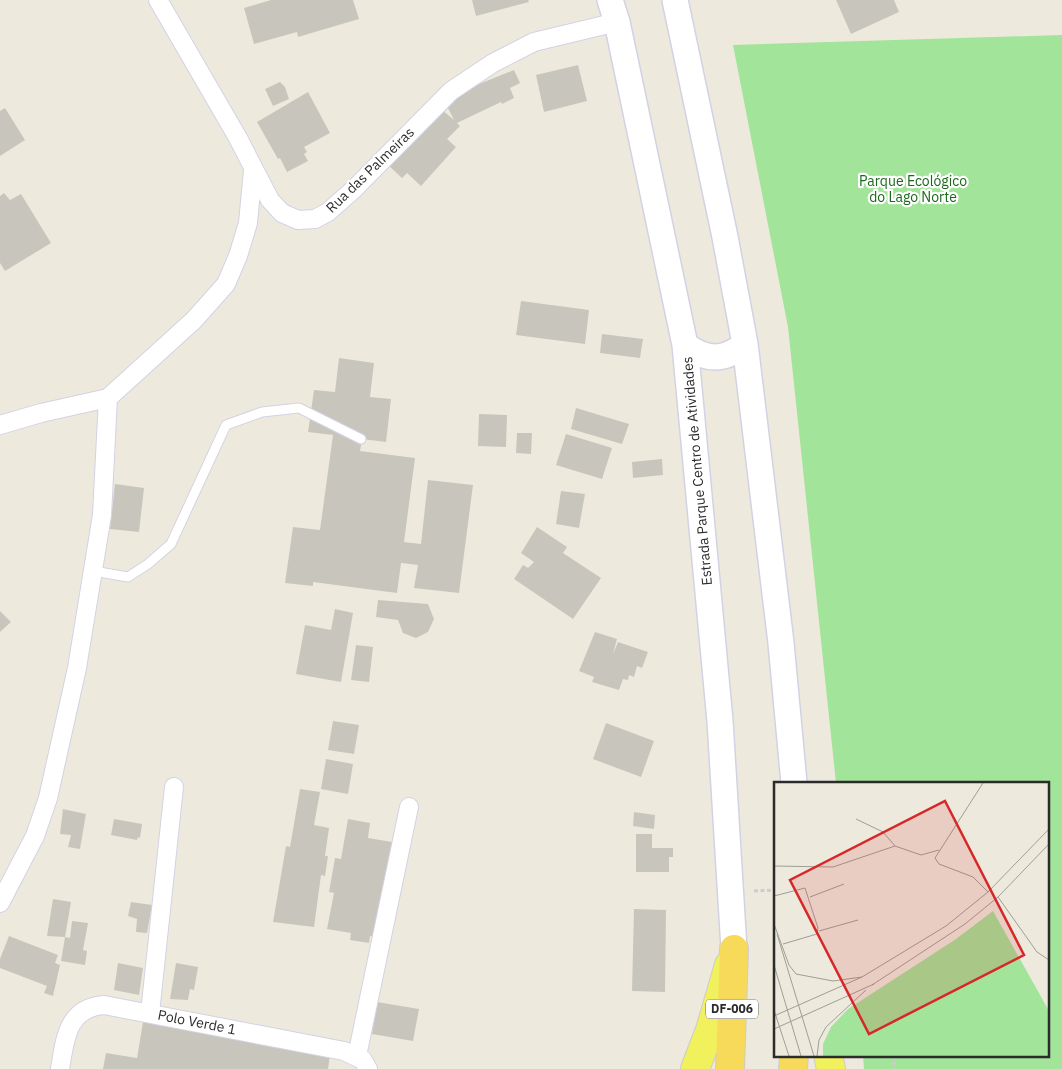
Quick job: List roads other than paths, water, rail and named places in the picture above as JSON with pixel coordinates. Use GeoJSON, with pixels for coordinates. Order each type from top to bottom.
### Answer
{"type":"FeatureCollection","features":[{"type":"Feature","properties":{"kind":"highway","name":"DF-006"},"geometry":{"type":"LineString","coordinates":[[730,1069],[734,949]]}},
{"type":"Feature","properties":{"kind":"highway"},"geometry":{"type":"LineString","coordinates":[[794,1056],[794,1069]]}},
{"type":"Feature","properties":{"kind":"main road"},"geometry":{"type":"LineString","coordinates":[[675,0],[726,237],[745,344],[781,643],[794,782]]}},
{"type":"Feature","properties":{"kind":"main road","name":"Estrada Parque Centro de Atividades"},"geometry":{"type":"LineString","coordinates":[[614,11],[685,345],[720,720],[734,949]]}},
{"type":"Feature","properties":{"kind":"main road"},"geometry":{"type":"LineString","coordinates":[[685,345],[696,353],[708,358],[722,357],[734,353],[745,344]]}},
{"type":"Feature","properties":{"kind":"main road"},"geometry":{"type":"LineString","coordinates":[[696,1069],[710,1030],[734,949]]}},
{"type":"Feature","properties":{"kind":"main road"},"geometry":{"type":"LineString","coordinates":[[828,1056],[831,1069]]}},
{"type":"Feature","properties":{"kind":"street","name":"Rua das Palmeiras"},"geometry":{"type":"LineString","coordinates":[[158,0],[238,138],[270,200],[282,213],[298,220],[315,219],[328,212],[353,190],[451,91],[493,63],[534,42],[614,11]]}},
{"type":"Feature","properties":{"kind":"street"},"geometry":{"type":"LineString","coordinates":[[0,425],[108,398],[194,320],[226,284],[238,256],[248,223],[253,170]]}},
{"type":"Feature","properties":{"kind":"street"},"geometry":{"type":"LineString","coordinates":[[0,903],[35,836],[48,798],[77,668],[102,515],[108,398]]}},
{"type":"Feature","properties":{"kind":"street"},"geometry":{"type":"LineString","coordinates":[[150,1013],[174,787]]}},
{"type":"Feature","properties":{"kind":"street"},"geometry":{"type":"LineString","coordinates":[[363,1063],[409,807]]}},
{"type":"Feature","properties":{"kind":"street","name":"Polo Verde 1"},"geometry":{"type":"LineString","coordinates":[[60,1069],[69,1028],[85,1009],[104,1005],[344,1051],[363,1063]]}},
{"type":"Feature","properties":{"kind":"lane"},"geometry":{"type":"LineString","coordinates":[[93,571],[128,577],[148,564],[170,544],[226,425],[262,412],[298,408],[361,439]]}},
{"type":"Feature","properties":{"kind":"park label","name":"Parque Ecológico do Lago Norte"},"geometry":{"type":"Point","coordinates":[913,190]}}]}
